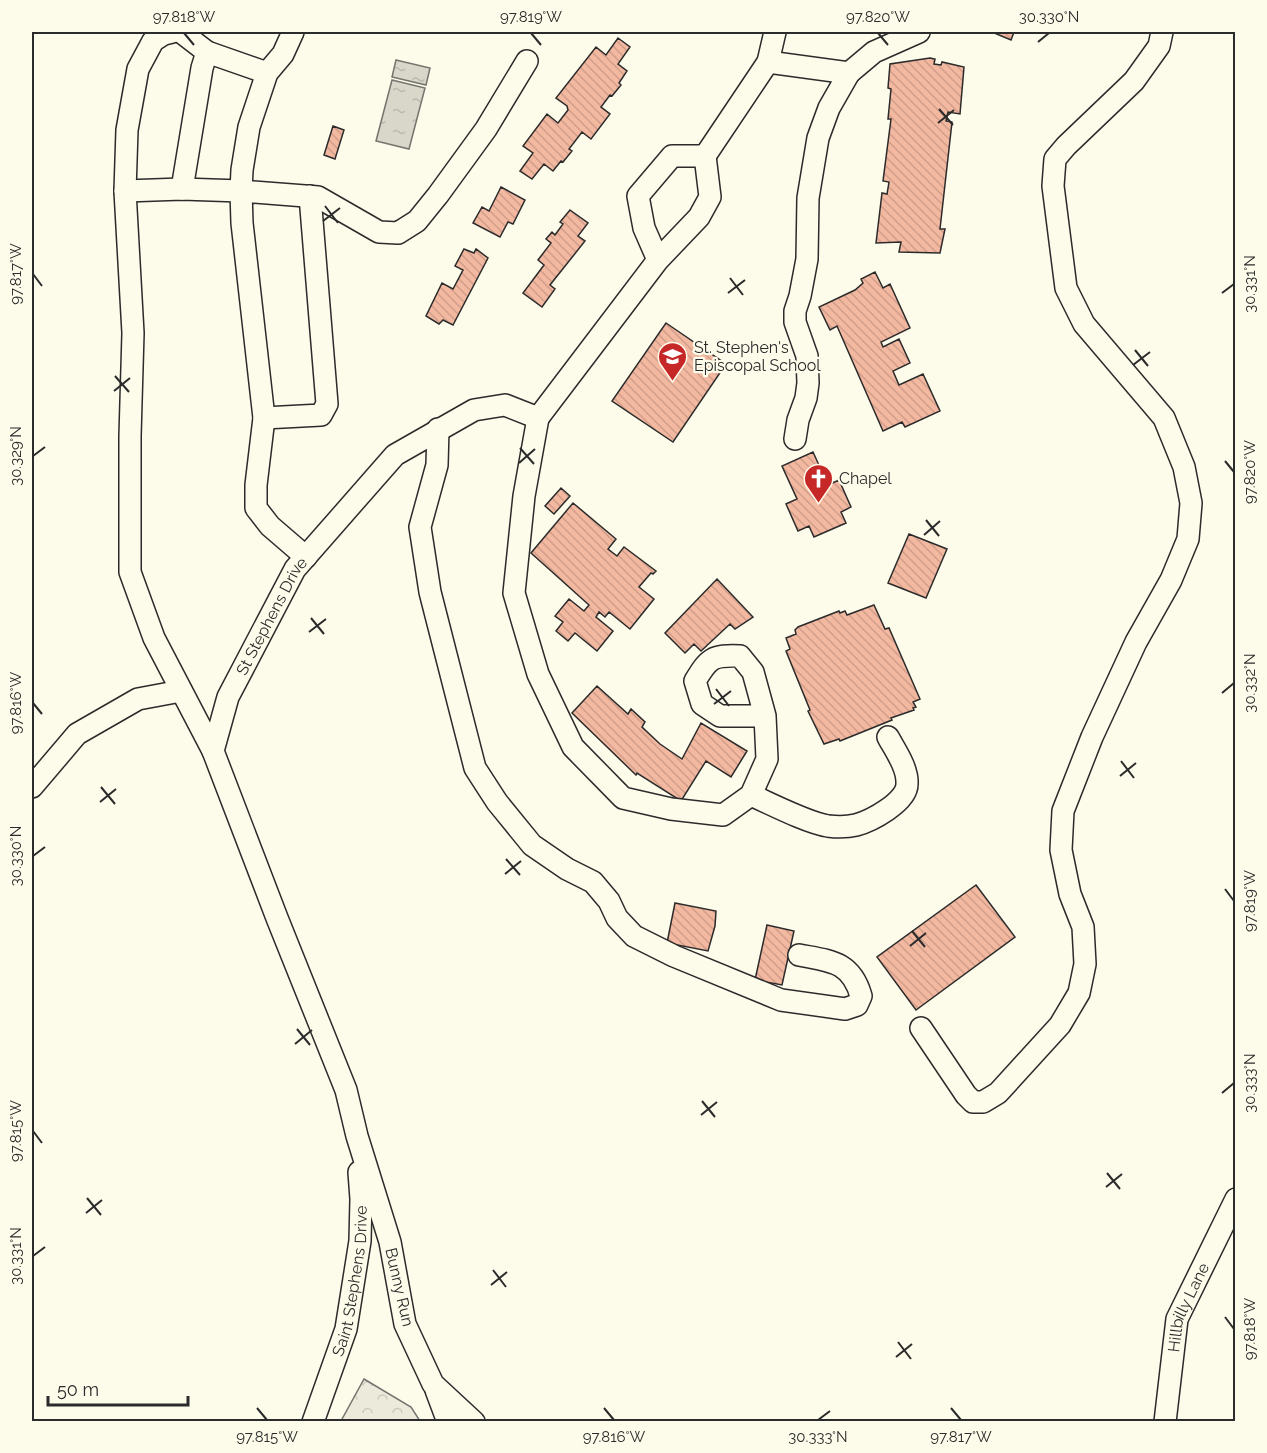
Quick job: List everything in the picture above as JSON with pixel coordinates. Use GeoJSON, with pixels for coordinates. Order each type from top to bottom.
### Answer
{"type":"FeatureCollection","features":[{"type":"Feature","properties":{"kind":"street"},"geometry":{"type":"LineString","coordinates":[[172,32],[149,36],[138,69],[127,130],[125,191],[133,333],[130,572],[154,638],[213,751],[346,1090],[357,1136]]}},
{"type":"Feature","properties":{"kind":"street"},"geometry":{"type":"LineString","coordinates":[[181,32],[207,52],[267,73]]}},
{"type":"Feature","properties":{"kind":"street"},"geometry":{"type":"LineString","coordinates":[[293,32],[283,54],[267,73],[249,127],[241,191],[242,223],[264,418],[256,485],[256,508],[270,526],[306,557]]}},
{"type":"Feature","properties":{"kind":"street"},"geometry":{"type":"LineString","coordinates":[[765,716],[767,759],[751,795],[723,815],[671,809],[623,798],[573,747],[538,674],[514,593],[524,496],[538,417],[658,260],[699,217],[710,196],[705,156],[768,62],[775,32]]}},
{"type":"Feature","properties":{"kind":"street"},"geometry":{"type":"LineString","coordinates":[[795,439],[808,382],[807,356],[795,322],[795,311],[807,259],[808,198],[818,138],[829,108],[849,73],[874,52],[919,32]]}},
{"type":"Feature","properties":{"kind":"street"},"geometry":{"type":"LineString","coordinates":[[921,1028],[966,1095],[973,1102],[983,1102],[998,1093],[1060,1025],[1079,993],[1085,964],[1083,927],[1070,894],[1061,850],[1063,811],[1092,736],[1131,653],[1171,580],[1188,539],[1191,503],[1184,467],[1164,418],[1083,324],[1066,288],[1053,186],[1056,159],[1066,146],[1134,81],[1159,46],[1162,32]]}},
{"type":"Feature","properties":{"kind":"street"},"geometry":{"type":"LineString","coordinates":[[182,189],[202,68],[207,52]]}},
{"type":"Feature","properties":{"kind":"street"},"geometry":{"type":"LineString","coordinates":[[125,191],[182,189],[318,197],[379,232],[398,233],[417,220],[438,195],[486,129],[526,61]]}},
{"type":"Feature","properties":{"kind":"street"},"geometry":{"type":"LineString","coordinates":[[768,62],[849,73]]}},
{"type":"Feature","properties":{"kind":"street"},"geometry":{"type":"LineString","coordinates":[[658,260],[644,228],[638,196],[672,156],[705,156]]}},
{"type":"Feature","properties":{"kind":"street"},"geometry":{"type":"LineString","coordinates":[[264,418],[321,415],[327,404],[310,196]]}},
{"type":"Feature","properties":{"kind":"street","name":"St Stephens Drive"},"geometry":{"type":"LineString","coordinates":[[213,751],[228,697],[295,569],[395,455],[474,410],[505,405],[538,417]]}},
{"type":"Feature","properties":{"kind":"street"},"geometry":{"type":"LineString","coordinates":[[438,429],[437,465],[420,526],[430,592],[475,768],[497,802],[532,845],[567,869],[593,882],[609,901],[617,918],[634,936],[674,956],[781,1000],[845,1009],[857,1005],[861,996],[858,984],[846,968],[838,963],[799,956]]}},
{"type":"Feature","properties":{"kind":"street"},"geometry":{"type":"LineString","coordinates":[[32,787],[77,734],[138,699],[181,690]]}},
{"type":"Feature","properties":{"kind":"street"},"geometry":{"type":"LineString","coordinates":[[751,795],[827,826],[853,826],[873,819],[898,801],[908,784],[905,772],[888,737]]}},
{"type":"Feature","properties":{"kind":"street","name":"Bunny Run"},"geometry":{"type":"LineString","coordinates":[[357,1136],[390,1242],[405,1324],[433,1384],[474,1422]]}},
{"type":"Feature","properties":{"kind":"street","name":"Saint Stephens Drive"},"geometry":{"type":"LineString","coordinates":[[313,1422],[346,1329],[360,1241],[362,1199],[357,1136]]}},
{"type":"Feature","properties":{"kind":"street","name":"Hillbilly Lane"},"geometry":{"type":"LineString","coordinates":[[1165,1422],[1177,1319],[1236,1198]]}},
{"type":"Feature","properties":{"kind":"street"},"geometry":{"type":"LineString","coordinates":[[433,1384],[448,1422]]}},
{"type":"Feature","properties":{"kind":"green space"},"geometry":{"type":"Polygon","coordinates":[[[364,1379],[411,1407],[420,1421],[341,1421],[364,1379]]]}},
{"type":"Feature","properties":{"kind":"water"},"geometry":{"type":"Polygon","coordinates":[[[396,60],[430,68],[426,85],[392,77],[396,60]]]}},
{"type":"Feature","properties":{"kind":"water"},"geometry":{"type":"Polygon","coordinates":[[[392,80],[425,88],[409,149],[376,141],[392,80]]]}},
{"type":"Feature","properties":{"kind":"building"},"geometry":{"type":"Polygon","coordinates":[[[992,32],[1014,32],[1011,40],[992,32]]]}},
{"type":"Feature","properties":{"kind":"building"},"geometry":{"type":"Polygon","coordinates":[[[618,38],[630,47],[618,64],[627,71],[619,83],[621,85],[601,107],[610,114],[591,139],[582,132],[569,149],[572,151],[553,171],[544,164],[532,179],[520,171],[533,153],[523,146],[547,114],[558,123],[568,110],[567,106],[556,98],[596,47],[606,55],[618,38]]]}},
{"type":"Feature","properties":{"kind":"building"},"geometry":{"type":"Polygon","coordinates":[[[935,59],[934,64],[941,65],[942,62],[964,67],[960,114],[948,112],[946,121],[952,122],[940,229],[945,229],[940,253],[899,252],[901,242],[876,243],[882,193],[887,194],[889,182],[883,181],[891,119],[888,119],[891,89],[888,88],[890,64],[935,59]]]}},
{"type":"Feature","properties":{"kind":"building"},"geometry":{"type":"Polygon","coordinates":[[[333,126],[344,130],[335,159],[324,155],[333,126]]]}},
{"type":"Feature","properties":{"kind":"building"},"geometry":{"type":"Polygon","coordinates":[[[501,187],[525,200],[513,224],[508,222],[500,237],[473,223],[482,207],[489,211],[501,187]]]}},
{"type":"Feature","properties":{"kind":"building"},"geometry":{"type":"Polygon","coordinates":[[[570,210],[588,223],[578,236],[585,241],[550,285],[555,289],[542,307],[523,293],[544,265],[538,260],[551,243],[546,239],[552,232],[555,235],[563,224],[560,222],[570,210]]]}},
{"type":"Feature","properties":{"kind":"building"},"geometry":{"type":"Polygon","coordinates":[[[464,249],[474,253],[476,249],[488,258],[453,325],[443,320],[439,324],[426,316],[442,283],[453,289],[463,270],[455,266],[464,249]]]}},
{"type":"Feature","properties":{"kind":"building"},"geometry":{"type":"Polygon","coordinates":[[[875,272],[883,288],[890,284],[910,328],[881,342],[883,347],[899,339],[910,363],[893,371],[899,385],[923,374],[940,411],[905,427],[902,422],[883,431],[837,326],[830,330],[819,307],[855,290],[863,283],[861,279],[875,272]]]}},
{"type":"Feature","properties":{"kind":"building"},"geometry":{"type":"Polygon","coordinates":[[[666,323],[726,364],[673,442],[612,401],[666,323]]]}},
{"type":"Feature","properties":{"kind":"building"},"geometry":{"type":"Polygon","coordinates":[[[813,452],[828,485],[839,480],[851,507],[841,512],[846,523],[814,537],[809,526],[798,531],[786,504],[797,499],[782,466],[813,452]]]}},
{"type":"Feature","properties":{"kind":"building"},"geometry":{"type":"Polygon","coordinates":[[[561,488],[570,496],[554,514],[545,506],[561,488]]]}},
{"type":"Feature","properties":{"kind":"building"},"geometry":{"type":"Polygon","coordinates":[[[573,503],[616,539],[608,549],[617,556],[624,547],[656,571],[651,573],[639,587],[654,599],[630,629],[609,612],[605,617],[599,612],[596,617],[613,631],[597,651],[575,633],[568,641],[556,631],[563,622],[555,616],[569,599],[584,611],[589,605],[531,553],[573,503]]]}},
{"type":"Feature","properties":{"kind":"building"},"geometry":{"type":"Polygon","coordinates":[[[909,534],[947,549],[926,598],[888,583],[909,534]]]}},
{"type":"Feature","properties":{"kind":"building"},"geometry":{"type":"Polygon","coordinates":[[[717,579],[753,617],[735,629],[730,624],[701,651],[694,644],[685,653],[665,633],[717,579]]]}},
{"type":"Feature","properties":{"kind":"building"},"geometry":{"type":"Polygon","coordinates":[[[874,605],[885,629],[889,628],[920,699],[913,702],[916,707],[913,708],[914,710],[840,741],[839,739],[824,744],[808,711],[810,710],[786,651],[790,649],[786,638],[796,634],[795,630],[798,627],[839,611],[840,613],[845,611],[847,615],[874,605]]]}},
{"type":"Feature","properties":{"kind":"building"},"geometry":{"type":"Polygon","coordinates":[[[597,686],[628,714],[631,709],[645,722],[642,727],[660,744],[682,759],[701,723],[747,751],[731,777],[706,761],[681,801],[637,773],[636,775],[572,713],[597,686]]]}},
{"type":"Feature","properties":{"kind":"building"},"geometry":{"type":"Polygon","coordinates":[[[976,885],[1015,937],[916,1010],[877,957],[976,885]]]}},
{"type":"Feature","properties":{"kind":"building"},"geometry":{"type":"Polygon","coordinates":[[[675,903],[716,911],[715,926],[708,951],[667,943],[675,903]]]}},
{"type":"Feature","properties":{"kind":"building"},"geometry":{"type":"Polygon","coordinates":[[[767,925],[794,931],[782,985],[755,980],[767,925]]]}},
{"type":"Feature","properties":{"kind":"place","name":"St. Stephen's Episcopal School"},"geometry":{"type":"Point","coordinates":[673,382]}},
{"type":"Feature","properties":{"kind":"place","name":"Chapel"},"geometry":{"type":"Point","coordinates":[818,504]}}]}
